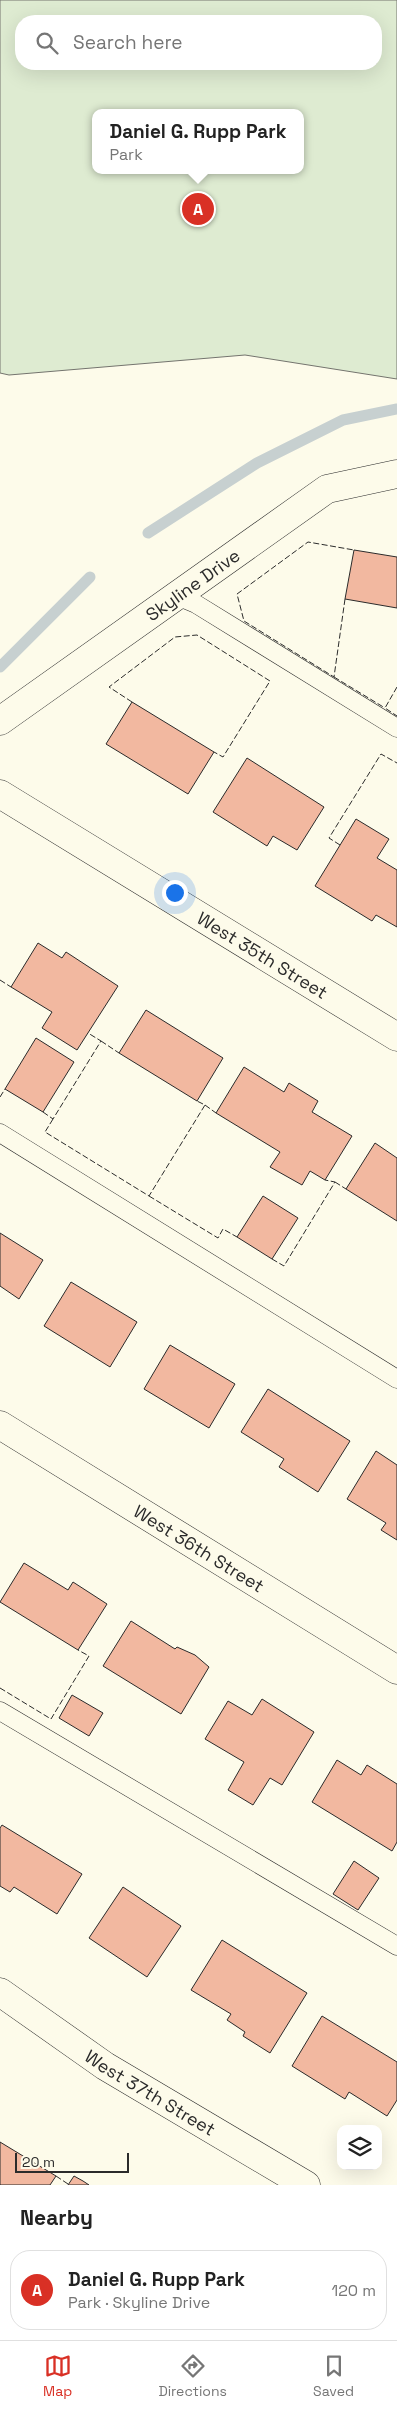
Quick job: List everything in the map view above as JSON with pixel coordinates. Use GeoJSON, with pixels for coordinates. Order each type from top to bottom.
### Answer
{"type":"FeatureCollection","features":[{"type":"Feature","properties":{"kind":"street","name":"Skyline Drive"},"geometry":{"type":"LineString","coordinates":[[0,721],[327,489],[397,474]]}},
{"type":"Feature","properties":{"kind":"street","name":"West 35th Street"},"geometry":{"type":"LineString","coordinates":[[0,794],[397,1037]]}},
{"type":"Feature","properties":{"kind":"street","name":"West 36th Street"},"geometry":{"type":"LineString","coordinates":[[0,1425],[397,1670]]}},
{"type":"Feature","properties":{"kind":"street","name":"West 37th Street"},"geometry":{"type":"LineString","coordinates":[[0,1992],[105,2066],[306,2185]]}},
{"type":"Feature","properties":{"kind":"lane"},"geometry":{"type":"LineString","coordinates":[[177,596],[196,604],[397,728]]}},
{"type":"Feature","properties":{"kind":"lane"},"geometry":{"type":"LineString","coordinates":[[0,1134],[397,1379]]}},
{"type":"Feature","properties":{"kind":"lane"},"geometry":{"type":"LineString","coordinates":[[0,1711],[397,1946]]}},
{"type":"Feature","properties":{"kind":"green space"},"geometry":{"type":"Polygon","coordinates":[[[0,0],[397,0],[397,379],[245,355],[9,375],[0,373],[0,0]]]}},
{"type":"Feature","properties":{"kind":"building"},"geometry":{"type":"Polygon","coordinates":[[[354,550],[397,557],[397,608],[345,599],[354,550]]]}},
{"type":"Feature","properties":{"kind":"building"},"geometry":{"type":"Polygon","coordinates":[[[132,702],[214,752],[188,794],[106,744],[132,702]]]}},
{"type":"Feature","properties":{"kind":"building"},"geometry":{"type":"Polygon","coordinates":[[[247,758],[324,807],[297,850],[273,836],[267,846],[213,812],[247,758]]]}},
{"type":"Feature","properties":{"kind":"building"},"geometry":{"type":"Polygon","coordinates":[[[356,819],[389,839],[377,858],[397,870],[397,927],[376,915],[372,921],[315,886],[356,819]]]}},
{"type":"Feature","properties":{"kind":"building"},"geometry":{"type":"Polygon","coordinates":[[[38,943],[62,958],[66,952],[118,986],[77,1050],[42,1028],[52,1012],[11,987],[38,943]]]}},
{"type":"Feature","properties":{"kind":"building"},"geometry":{"type":"Polygon","coordinates":[[[146,1010],[223,1058],[197,1101],[119,1053],[146,1010]]]}},
{"type":"Feature","properties":{"kind":"building"},"geometry":{"type":"Polygon","coordinates":[[[36,1038],[74,1062],[43,1112],[5,1089],[36,1038]]]}},
{"type":"Feature","properties":{"kind":"building"},"geometry":{"type":"Polygon","coordinates":[[[244,1067],[284,1092],[289,1083],[318,1101],[312,1112],[352,1136],[325,1180],[310,1171],[302,1185],[270,1167],[280,1152],[216,1113],[244,1067]]]}},
{"type":"Feature","properties":{"kind":"building"},"geometry":{"type":"Polygon","coordinates":[[[375,1143],[397,1158],[397,1221],[346,1189],[375,1143]]]}},
{"type":"Feature","properties":{"kind":"building"},"geometry":{"type":"Polygon","coordinates":[[[263,1196],[298,1218],[272,1259],[237,1237],[263,1196]]]}},
{"type":"Feature","properties":{"kind":"building"},"geometry":{"type":"Polygon","coordinates":[[[0,1233],[43,1260],[19,1299],[0,1286],[0,1233]]]}},
{"type":"Feature","properties":{"kind":"building"},"geometry":{"type":"Polygon","coordinates":[[[71,1282],[137,1322],[110,1367],[44,1326],[71,1282]]]}},
{"type":"Feature","properties":{"kind":"building"},"geometry":{"type":"Polygon","coordinates":[[[170,1345],[235,1384],[209,1428],[144,1389],[170,1345]]]}},
{"type":"Feature","properties":{"kind":"building"},"geometry":{"type":"Polygon","coordinates":[[[268,1389],[350,1441],[318,1492],[279,1467],[284,1459],[241,1432],[268,1389]]]}},
{"type":"Feature","properties":{"kind":"building"},"geometry":{"type":"Polygon","coordinates":[[[376,1451],[397,1465],[397,1540],[381,1530],[386,1523],[347,1499],[376,1451]]]}},
{"type":"Feature","properties":{"kind":"building"},"geometry":{"type":"Polygon","coordinates":[[[24,1563],[68,1590],[73,1582],[107,1604],[78,1650],[0,1602],[24,1563]]]}},
{"type":"Feature","properties":{"kind":"building"},"geometry":{"type":"Polygon","coordinates":[[[131,1621],[175,1649],[177,1647],[195,1655],[209,1667],[181,1714],[103,1666],[131,1621]]]}},
{"type":"Feature","properties":{"kind":"building"},"geometry":{"type":"Polygon","coordinates":[[[72,1695],[103,1713],[89,1736],[59,1718],[72,1695]]]}},
{"type":"Feature","properties":{"kind":"building"},"geometry":{"type":"Polygon","coordinates":[[[262,1699],[314,1732],[282,1785],[270,1778],[253,1805],[228,1790],[244,1762],[205,1739],[228,1701],[252,1715],[262,1699]]]}},
{"type":"Feature","properties":{"kind":"building"},"geometry":{"type":"Polygon","coordinates":[[[337,1760],[361,1775],[367,1765],[397,1784],[397,1842],[392,1851],[312,1802],[337,1760]]]}},
{"type":"Feature","properties":{"kind":"building"},"geometry":{"type":"Polygon","coordinates":[[[2,1825],[82,1874],[57,1914],[14,1887],[10,1892],[0,1886],[0,1828],[2,1825]]]}},
{"type":"Feature","properties":{"kind":"building"},"geometry":{"type":"Polygon","coordinates":[[[354,1861],[379,1878],[358,1910],[333,1894],[354,1861]]]}},
{"type":"Feature","properties":{"kind":"building"},"geometry":{"type":"Polygon","coordinates":[[[123,1887],[181,1926],[147,1977],[89,1938],[123,1887]]]}},
{"type":"Feature","properties":{"kind":"building"},"geometry":{"type":"Polygon","coordinates":[[[222,1940],[307,1993],[270,2053],[243,2036],[245,2032],[227,2020],[231,2014],[191,1990],[222,1940]]]}},
{"type":"Feature","properties":{"kind":"building"},"geometry":{"type":"Polygon","coordinates":[[[322,2016],[397,2062],[397,2100],[387,2116],[349,2092],[345,2099],[292,2066],[322,2016]]]}},
{"type":"Feature","properties":{"kind":"building"},"geometry":{"type":"Polygon","coordinates":[[[0,2142],[56,2176],[50,2185],[0,2185],[0,2142]]]}},
{"type":"Feature","properties":{"kind":"building"},"geometry":{"type":"Polygon","coordinates":[[[74,2176],[83,2181],[89,2185],[68,2185],[74,2176]]]}},
{"type":"Feature","properties":{"kind":"waterway"},"geometry":{"type":"LineString","coordinates":[[148,533],[257,463],[343,420],[397,409]]}},
{"type":"Feature","properties":{"kind":"waterway"},"geometry":{"type":"LineString","coordinates":[[0,667],[90,577]]}},
{"type":"Feature","properties":{"kind":"fence"},"geometry":{"type":"LineString","coordinates":[[345,599],[334,677],[244,621],[237,594],[308,542],[354,550]]}},
{"type":"Feature","properties":{"kind":"fence"},"geometry":{"type":"LineString","coordinates":[[132,702],[109,687],[175,637],[197,635],[270,681],[223,757],[214,752]]}},
{"type":"Feature","properties":{"kind":"fence"},"geometry":{"type":"LineString","coordinates":[[334,677],[385,708]]}},
{"type":"Feature","properties":{"kind":"fence"},"geometry":{"type":"LineString","coordinates":[[397,687],[385,708],[397,716]]}},
{"type":"Feature","properties":{"kind":"fence"},"geometry":{"type":"LineString","coordinates":[[340,845],[329,838],[381,754],[397,763]]}},
{"type":"Feature","properties":{"kind":"fence"},"geometry":{"type":"LineString","coordinates":[[0,980],[11,987]]}},
{"type":"Feature","properties":{"kind":"fence"},"geometry":{"type":"LineString","coordinates":[[43,1112],[53,1119],[101,1041],[88,1033]]}},
{"type":"Feature","properties":{"kind":"fence"},"geometry":{"type":"LineString","coordinates":[[101,1041],[119,1053]]}},
{"type":"Feature","properties":{"kind":"fence"},"geometry":{"type":"LineString","coordinates":[[0,1097],[5,1089]]}},
{"type":"Feature","properties":{"kind":"fence"},"geometry":{"type":"LineString","coordinates":[[53,1119],[45,1132],[149,1196],[205,1105],[197,1101]]}},
{"type":"Feature","properties":{"kind":"fence"},"geometry":{"type":"LineString","coordinates":[[205,1105],[216,1113]]}},
{"type":"Feature","properties":{"kind":"fence"},"geometry":{"type":"LineString","coordinates":[[272,1259],[284,1266],[335,1182],[325,1180]]}},
{"type":"Feature","properties":{"kind":"fence"},"geometry":{"type":"LineString","coordinates":[[335,1182],[346,1189]]}},
{"type":"Feature","properties":{"kind":"fence"},"geometry":{"type":"LineString","coordinates":[[149,1196],[218,1238],[223,1229],[237,1237]]}},
{"type":"Feature","properties":{"kind":"fence"},"geometry":{"type":"LineString","coordinates":[[0,1688],[51,1719],[89,1656],[78,1650]]}},
{"type":"Feature","properties":{"kind":"fence"},"geometry":{"type":"LineString","coordinates":[[56,2176],[68,2184]]}},
{"type":"Feature","properties":{"kind":"place","name":"Daniel G. Rupp Park"},"geometry":{"type":"Point","coordinates":[198,209]}}]}
